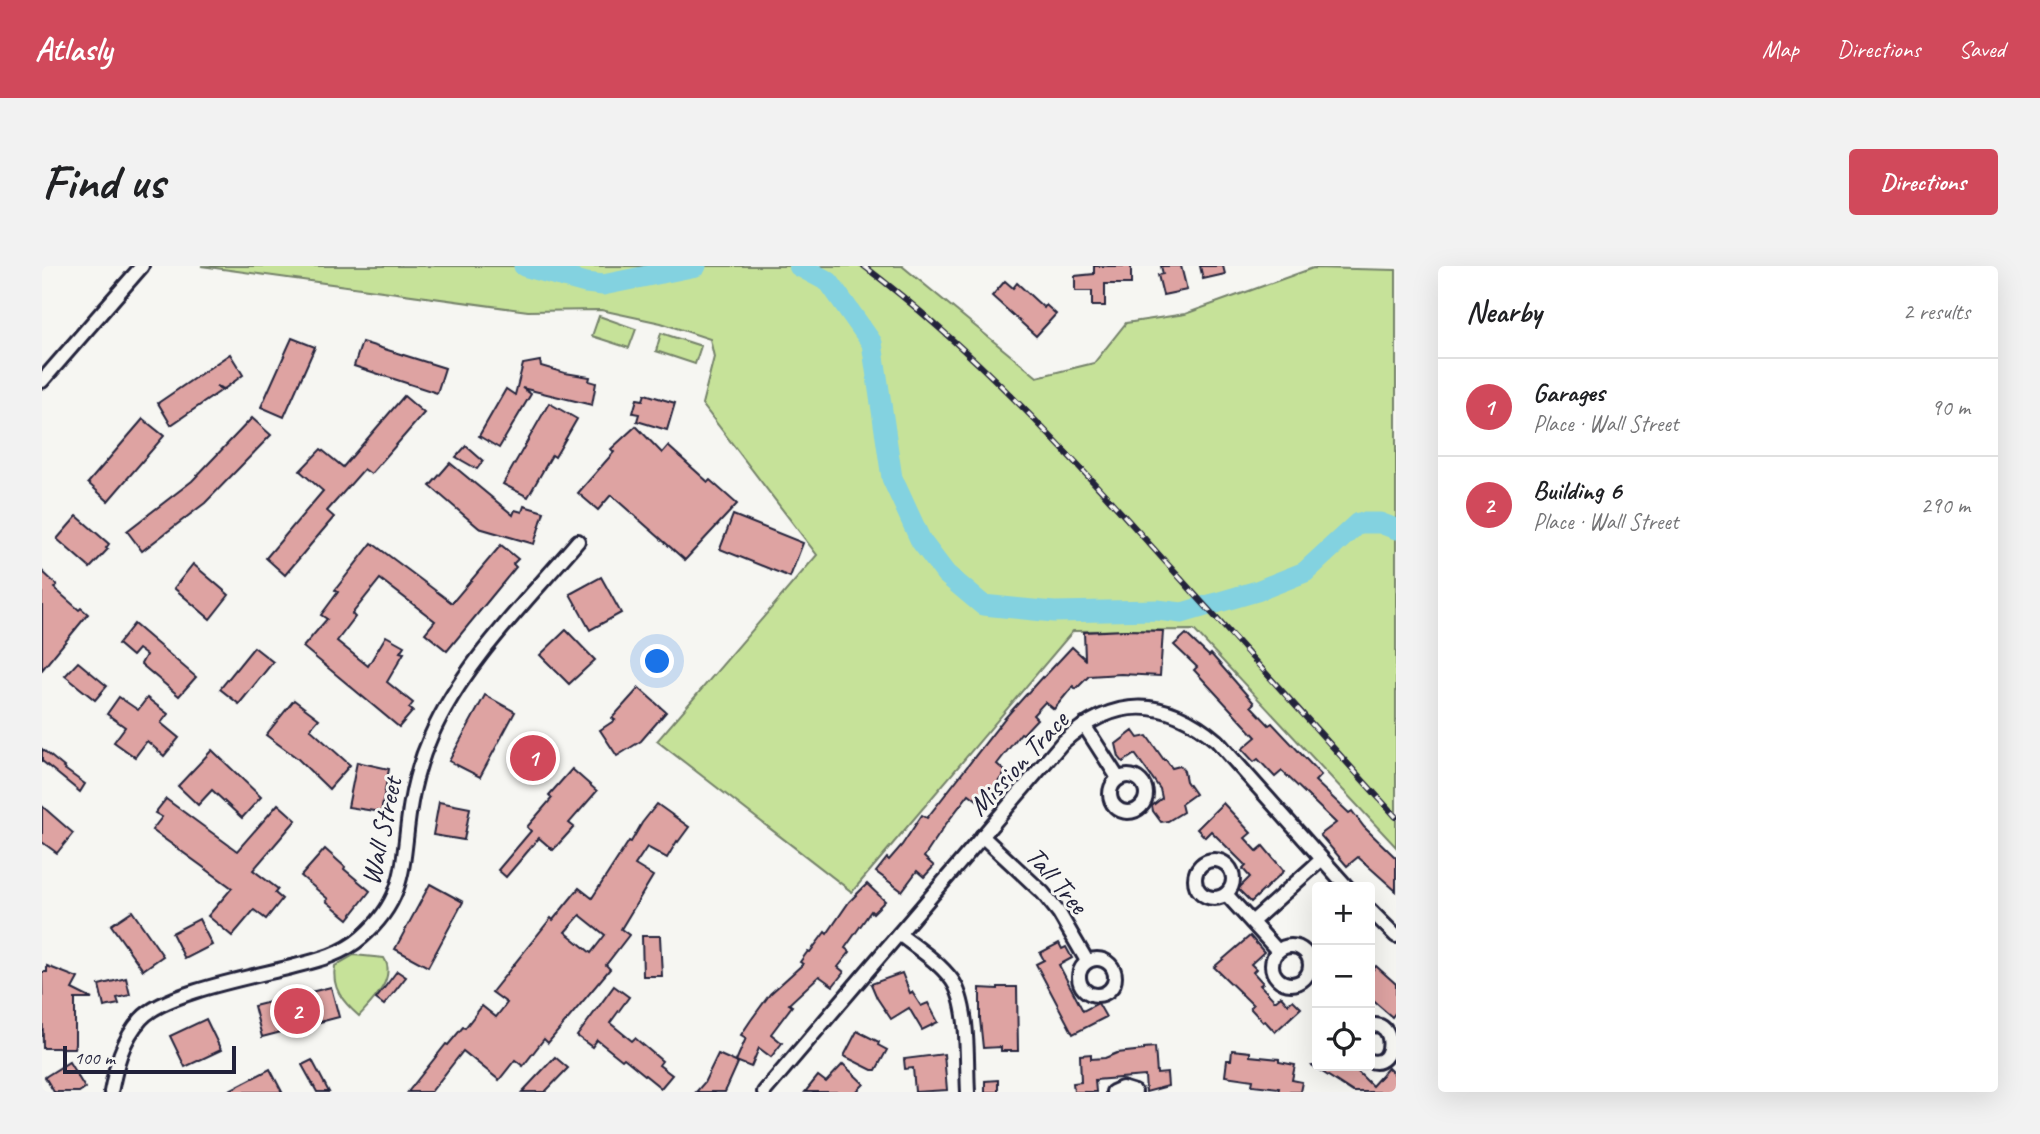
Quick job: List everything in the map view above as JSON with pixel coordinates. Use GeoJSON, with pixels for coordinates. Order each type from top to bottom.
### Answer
{"type":"FeatureCollection","features":[{"type":"Feature","properties":{"kind":"street"},"geometry":{"type":"LineString","coordinates":[[42,381],[142,266]]}},
{"type":"Feature","properties":{"kind":"street","name":"Wall Street"},"geometry":{"type":"LineString","coordinates":[[111,1092],[119,1058],[130,1034],[142,1017],[161,1004],[190,993],[329,957],[362,938],[379,920],[393,898],[402,875],[411,801],[419,769],[430,737],[445,708],[473,665],[578,541]]}},
{"type":"Feature","properties":{"kind":"street","name":"Mission Trace"},"geometry":{"type":"LineString","coordinates":[[765,1092],[1062,743],[1084,725],[1115,710],[1138,708],[1171,713],[1201,727],[1217,741],[1343,882]]}},
{"type":"Feature","properties":{"kind":"street"},"geometry":{"type":"LineString","coordinates":[[1084,725],[1118,778]]}},
{"type":"Feature","properties":{"kind":"street","name":"Tall Tree"},"geometry":{"type":"LineString","coordinates":[[982,836],[1042,893],[1059,913],[1087,961]]}},
{"type":"Feature","properties":{"kind":"street"},"geometry":{"type":"LineString","coordinates":[[1252,922],[1322,859]]}},
{"type":"Feature","properties":{"kind":"street"},"geometry":{"type":"LineString","coordinates":[[1226,894],[1278,951]]}},
{"type":"Feature","properties":{"kind":"street"},"geometry":{"type":"LineString","coordinates":[[1375,915],[1396,936]]}},
{"type":"Feature","properties":{"kind":"street"},"geometry":{"type":"LineString","coordinates":[[899,934],[937,965],[958,990],[963,1005],[968,1092]]}},
{"type":"Feature","properties":{"kind":"street"},"geometry":{"type":"LineString","coordinates":[[1375,1026],[1381,1025],[1393,1033],[1396,1043],[1393,1059],[1375,1061]]}},
{"type":"Feature","properties":{"kind":"street"},"geometry":{"type":"LineString","coordinates":[[1113,1092],[1127,1088],[1135,1092]]}},
{"type":"Feature","properties":{"kind":"green space"},"geometry":{"type":"Polygon","coordinates":[[[201,266],[902,266],[1037,377],[1094,363],[1126,323],[1185,314],[1313,268],[1396,270],[1396,847],[1194,630],[1073,631],[852,892],[657,741],[817,555],[702,404],[714,357],[710,339],[661,323],[601,310],[528,311],[201,266]]]}},
{"type":"Feature","properties":{"kind":"green space"},"geometry":{"type":"Polygon","coordinates":[[[599,316],[636,329],[629,348],[592,336],[599,316]]]}},
{"type":"Feature","properties":{"kind":"green space"},"geometry":{"type":"Polygon","coordinates":[[[661,333],[701,346],[695,364],[656,351],[661,333]]]}},
{"type":"Feature","properties":{"kind":"green space"},"geometry":{"type":"Polygon","coordinates":[[[354,955],[384,958],[387,966],[381,989],[359,1016],[343,1000],[334,974],[335,966],[354,955]]]}},
{"type":"Feature","properties":{"kind":"building"},"geometry":{"type":"Polygon","coordinates":[[[1094,266],[1131,266],[1131,284],[1105,284],[1105,306],[1092,306],[1092,291],[1075,291],[1075,276],[1094,274],[1094,266]]]}},
{"type":"Feature","properties":{"kind":"building"},"geometry":{"type":"Polygon","coordinates":[[[1161,266],[1181,266],[1187,290],[1163,295],[1158,275],[1163,274],[1161,266]]]}},
{"type":"Feature","properties":{"kind":"building"},"geometry":{"type":"Polygon","coordinates":[[[1200,266],[1223,266],[1225,274],[1203,279],[1200,266]]]}},
{"type":"Feature","properties":{"kind":"building"},"geometry":{"type":"Polygon","coordinates":[[[1005,281],[1013,288],[1017,283],[1044,308],[1046,305],[1056,314],[1036,336],[992,296],[1005,281]]]}},
{"type":"Feature","properties":{"kind":"building"},"geometry":{"type":"Polygon","coordinates":[[[292,338],[315,347],[284,417],[261,407],[292,338]]]}},
{"type":"Feature","properties":{"kind":"building"},"geometry":{"type":"Polygon","coordinates":[[[362,342],[445,368],[437,393],[354,366],[362,342]]]}},
{"type":"Feature","properties":{"kind":"building"},"geometry":{"type":"Polygon","coordinates":[[[230,354],[243,375],[224,389],[216,386],[222,390],[171,425],[158,403],[230,354]]]}},
{"type":"Feature","properties":{"kind":"building"},"geometry":{"type":"Polygon","coordinates":[[[540,361],[541,366],[590,377],[589,381],[596,383],[592,405],[522,388],[531,394],[499,448],[479,436],[506,389],[515,395],[523,364],[540,361]]]}},
{"type":"Feature","properties":{"kind":"building"},"geometry":{"type":"Polygon","coordinates":[[[645,394],[675,403],[667,430],[637,421],[639,414],[633,413],[637,399],[643,400],[645,394]]]}},
{"type":"Feature","properties":{"kind":"building"},"geometry":{"type":"Polygon","coordinates":[[[404,396],[424,413],[371,474],[364,469],[327,511],[334,517],[285,575],[266,558],[323,491],[300,471],[321,449],[343,467],[404,396]]]}},
{"type":"Feature","properties":{"kind":"building"},"geometry":{"type":"Polygon","coordinates":[[[549,403],[577,419],[528,497],[503,484],[549,403]]]}},
{"type":"Feature","properties":{"kind":"building"},"geometry":{"type":"Polygon","coordinates":[[[252,418],[271,435],[205,503],[142,551],[127,531],[192,481],[252,418]]]}},
{"type":"Feature","properties":{"kind":"building"},"geometry":{"type":"Polygon","coordinates":[[[143,419],[164,436],[108,501],[88,483],[143,419]]]}},
{"type":"Feature","properties":{"kind":"building"},"geometry":{"type":"Polygon","coordinates":[[[636,426],[662,453],[668,446],[737,504],[685,560],[611,495],[598,510],[578,493],[614,452],[611,449],[636,426]]]}},
{"type":"Feature","properties":{"kind":"building"},"geometry":{"type":"Polygon","coordinates":[[[466,446],[483,461],[477,469],[456,457],[466,446]]]}},
{"type":"Feature","properties":{"kind":"building"},"geometry":{"type":"Polygon","coordinates":[[[450,463],[513,515],[515,510],[522,512],[524,506],[544,512],[534,544],[479,528],[430,486],[450,463]]]}},
{"type":"Feature","properties":{"kind":"building"},"geometry":{"type":"Polygon","coordinates":[[[733,515],[803,543],[790,577],[720,549],[733,515]]]}},
{"type":"Feature","properties":{"kind":"building"},"geometry":{"type":"Polygon","coordinates":[[[77,516],[109,544],[106,548],[108,549],[90,568],[57,539],[77,516]]]}},
{"type":"Feature","properties":{"kind":"building"},"geometry":{"type":"Polygon","coordinates":[[[372,543],[452,603],[501,545],[518,559],[513,564],[516,567],[447,651],[425,633],[435,621],[380,579],[352,614],[355,617],[337,641],[368,666],[386,636],[404,646],[400,652],[404,653],[387,682],[413,703],[409,708],[413,711],[399,727],[303,647],[327,619],[321,615],[338,592],[335,590],[372,543]]]}},
{"type":"Feature","properties":{"kind":"building"},"geometry":{"type":"Polygon","coordinates":[[[193,564],[229,595],[210,619],[174,588],[193,564]]]}},
{"type":"Feature","properties":{"kind":"building"},"geometry":{"type":"Polygon","coordinates":[[[42,571],[57,585],[54,588],[79,610],[81,608],[88,614],[42,670],[42,571]]]}},
{"type":"Feature","properties":{"kind":"building"},"geometry":{"type":"Polygon","coordinates":[[[601,577],[621,613],[590,630],[570,594],[601,577]]]}},
{"type":"Feature","properties":{"kind":"building"},"geometry":{"type":"Polygon","coordinates":[[[134,624],[196,677],[179,696],[141,664],[146,655],[138,649],[132,656],[118,644],[134,624]]]}},
{"type":"Feature","properties":{"kind":"building"},"geometry":{"type":"Polygon","coordinates":[[[566,630],[595,660],[569,684],[540,655],[566,630]]]}},
{"type":"Feature","properties":{"kind":"building"},"geometry":{"type":"Polygon","coordinates":[[[1163,631],[1160,676],[1089,676],[1076,689],[1073,686],[1054,709],[1045,702],[1033,715],[1037,719],[1021,733],[997,764],[1006,772],[981,803],[969,794],[946,824],[924,857],[934,866],[924,877],[917,871],[902,891],[876,872],[902,845],[922,815],[927,818],[1005,718],[1042,677],[1072,647],[1085,659],[1084,632],[1163,631]]]}},
{"type":"Feature","properties":{"kind":"building"},"geometry":{"type":"Polygon","coordinates":[[[1186,634],[1209,656],[1211,654],[1254,703],[1251,706],[1269,725],[1272,723],[1321,775],[1315,781],[1349,813],[1352,811],[1364,827],[1396,858],[1396,891],[1358,857],[1347,866],[1320,835],[1336,823],[1282,771],[1275,777],[1258,759],[1254,762],[1242,749],[1256,737],[1194,670],[1197,667],[1174,645],[1186,634]]]}},
{"type":"Feature","properties":{"kind":"building"},"geometry":{"type":"Polygon","coordinates":[[[254,647],[273,662],[239,704],[220,689],[254,647]]]}},
{"type":"Feature","properties":{"kind":"building"},"geometry":{"type":"Polygon","coordinates":[[[78,662],[107,686],[95,700],[65,676],[78,662]]]}},
{"type":"Feature","properties":{"kind":"building"},"geometry":{"type":"Polygon","coordinates":[[[639,688],[666,712],[641,741],[617,756],[600,730],[615,720],[612,718],[639,688]]]}},
{"type":"Feature","properties":{"kind":"building"},"geometry":{"type":"Polygon","coordinates":[[[485,695],[515,712],[480,777],[449,761],[485,695]]]}},
{"type":"Feature","properties":{"kind":"building"},"geometry":{"type":"Polygon","coordinates":[[[119,697],[138,710],[147,698],[168,714],[161,723],[179,738],[164,756],[147,741],[135,757],[114,742],[125,727],[107,714],[119,697]]]}},
{"type":"Feature","properties":{"kind":"building"},"geometry":{"type":"Polygon","coordinates":[[[294,700],[319,719],[310,729],[350,765],[329,789],[297,758],[266,735],[294,700]]]}},
{"type":"Feature","properties":{"kind":"building"},"geometry":{"type":"Polygon","coordinates":[[[1133,731],[1138,738],[1147,736],[1172,768],[1180,766],[1195,794],[1181,804],[1183,812],[1168,821],[1161,822],[1153,811],[1152,806],[1162,798],[1160,789],[1135,754],[1123,762],[1119,757],[1116,744],[1133,731]]]}},
{"type":"Feature","properties":{"kind":"building"},"geometry":{"type":"Polygon","coordinates":[[[540,740],[549,748],[526,775],[517,767],[540,740]]]}},
{"type":"Feature","properties":{"kind":"building"},"geometry":{"type":"Polygon","coordinates":[[[42,749],[85,784],[80,792],[42,761],[42,749]]]}},
{"type":"Feature","properties":{"kind":"building"},"geometry":{"type":"Polygon","coordinates":[[[212,750],[261,797],[242,818],[212,790],[198,805],[178,786],[212,750]]]}},
{"type":"Feature","properties":{"kind":"building"},"geometry":{"type":"Polygon","coordinates":[[[357,762],[389,769],[381,812],[348,807],[357,762]]]}},
{"type":"Feature","properties":{"kind":"building"},"geometry":{"type":"Polygon","coordinates":[[[572,769],[597,791],[569,823],[574,827],[553,850],[539,838],[506,877],[498,870],[531,831],[527,827],[552,798],[549,795],[572,769]]]}},
{"type":"Feature","properties":{"kind":"building"},"geometry":{"type":"Polygon","coordinates":[[[166,799],[237,851],[278,804],[296,820],[253,870],[278,889],[275,893],[282,899],[266,919],[254,910],[232,936],[208,916],[232,888],[152,830],[162,817],[155,813],[166,799]]]}},
{"type":"Feature","properties":{"kind":"building"},"geometry":{"type":"Polygon","coordinates":[[[439,802],[470,808],[464,840],[433,835],[439,802]]]}},
{"type":"Feature","properties":{"kind":"building"},"geometry":{"type":"Polygon","coordinates":[[[1223,803],[1251,833],[1245,838],[1257,851],[1263,846],[1284,871],[1251,902],[1238,889],[1250,877],[1243,869],[1246,866],[1211,831],[1205,837],[1197,829],[1223,803]]]}},
{"type":"Feature","properties":{"kind":"building"},"geometry":{"type":"Polygon","coordinates":[[[657,804],[689,827],[667,858],[647,847],[635,865],[653,876],[621,929],[629,935],[606,965],[610,969],[548,1043],[544,1039],[523,1066],[515,1060],[499,1080],[463,1051],[431,1092],[408,1092],[446,1044],[465,1028],[482,1006],[496,1017],[507,1003],[492,992],[551,918],[553,920],[579,888],[592,898],[657,804]],[[580,915],[565,932],[591,953],[605,935],[580,915]]]}},
{"type":"Feature","properties":{"kind":"building"},"geometry":{"type":"Polygon","coordinates":[[[42,806],[73,833],[57,853],[42,842],[42,806]]]}},
{"type":"Feature","properties":{"kind":"building"},"geometry":{"type":"Polygon","coordinates":[[[325,849],[370,891],[348,919],[301,876],[325,849]]]}},
{"type":"Feature","properties":{"kind":"building"},"geometry":{"type":"Polygon","coordinates":[[[430,884],[463,902],[428,967],[395,949],[430,884]]]}},
{"type":"Feature","properties":{"kind":"building"},"geometry":{"type":"Polygon","coordinates":[[[867,884],[885,901],[873,913],[871,911],[845,948],[850,952],[838,967],[844,972],[833,986],[819,976],[789,1004],[792,1006],[771,1034],[782,1043],[771,1057],[759,1048],[751,1067],[736,1061],[746,1038],[741,1035],[770,994],[803,964],[800,962],[808,951],[810,952],[825,932],[827,934],[849,902],[867,884]]]}},
{"type":"Feature","properties":{"kind":"building"},"geometry":{"type":"Polygon","coordinates":[[[132,911],[163,956],[143,970],[111,925],[132,911]]]}},
{"type":"Feature","properties":{"kind":"building"},"geometry":{"type":"Polygon","coordinates":[[[199,919],[212,945],[185,959],[172,933],[199,919]]]}},
{"type":"Feature","properties":{"kind":"building"},"geometry":{"type":"Polygon","coordinates":[[[642,936],[660,936],[662,976],[643,976],[642,936]]]}},
{"type":"Feature","properties":{"kind":"building"},"geometry":{"type":"Polygon","coordinates":[[[1250,936],[1264,952],[1251,964],[1256,969],[1253,972],[1263,983],[1260,985],[1275,1001],[1281,996],[1288,1004],[1293,1000],[1301,1008],[1275,1032],[1250,1008],[1253,1005],[1214,967],[1250,936]]]}},
{"type":"Feature","properties":{"kind":"building"},"geometry":{"type":"Polygon","coordinates":[[[1059,943],[1062,949],[1066,947],[1072,958],[1059,965],[1083,1011],[1098,1003],[1106,1017],[1073,1034],[1036,964],[1044,960],[1040,953],[1059,943]]]}},
{"type":"Feature","properties":{"kind":"building"},"geometry":{"type":"Polygon","coordinates":[[[47,966],[78,978],[72,989],[92,999],[75,999],[74,1048],[43,1048],[42,972],[47,972],[47,966]]]}},
{"type":"Feature","properties":{"kind":"building"},"geometry":{"type":"Polygon","coordinates":[[[1375,967],[1396,984],[1396,1012],[1392,1017],[1375,1002],[1375,967]]]}},
{"type":"Feature","properties":{"kind":"building"},"geometry":{"type":"Polygon","coordinates":[[[397,971],[406,977],[384,1005],[376,999],[397,971]]]}},
{"type":"Feature","properties":{"kind":"building"},"geometry":{"type":"Polygon","coordinates":[[[902,973],[910,993],[912,992],[921,1006],[928,1003],[938,1022],[922,1030],[909,1008],[891,1019],[871,984],[902,973]]]}},
{"type":"Feature","properties":{"kind":"building"},"geometry":{"type":"Polygon","coordinates":[[[126,978],[130,995],[117,998],[119,1004],[104,1007],[99,985],[126,978]]]}},
{"type":"Feature","properties":{"kind":"building"},"geometry":{"type":"Polygon","coordinates":[[[614,986],[629,997],[610,1023],[632,1041],[635,1038],[662,1061],[659,1065],[672,1075],[661,1088],[597,1040],[592,1047],[577,1036],[614,986]]]}},
{"type":"Feature","properties":{"kind":"building"},"geometry":{"type":"Polygon","coordinates":[[[331,987],[339,1017],[262,1037],[254,1006],[331,987]]]}},
{"type":"Feature","properties":{"kind":"building"},"geometry":{"type":"Polygon","coordinates":[[[1017,987],[1018,1051],[1001,1051],[1001,1047],[983,1048],[980,988],[1017,987]]]}},
{"type":"Feature","properties":{"kind":"building"},"geometry":{"type":"Polygon","coordinates":[[[206,1019],[221,1050],[185,1067],[170,1036],[206,1019]]]}},
{"type":"Feature","properties":{"kind":"building"},"geometry":{"type":"Polygon","coordinates":[[[857,1031],[879,1042],[878,1045],[887,1050],[876,1070],[844,1056],[857,1031]]]}},
{"type":"Feature","properties":{"kind":"building"},"geometry":{"type":"Polygon","coordinates":[[[1155,1047],[1157,1074],[1167,1073],[1168,1086],[1146,1092],[1145,1076],[1095,1080],[1096,1092],[1074,1092],[1073,1083],[1081,1082],[1080,1055],[1091,1054],[1091,1059],[1105,1058],[1117,1053],[1155,1047]]]}},
{"type":"Feature","properties":{"kind":"building"},"geometry":{"type":"Polygon","coordinates":[[[1232,1050],[1250,1052],[1250,1056],[1279,1059],[1279,1062],[1295,1065],[1292,1080],[1302,1082],[1300,1092],[1278,1092],[1279,1088],[1252,1085],[1253,1080],[1225,1076],[1227,1060],[1231,1060],[1232,1050]]]}},
{"type":"Feature","properties":{"kind":"building"},"geometry":{"type":"Polygon","coordinates":[[[718,1054],[738,1063],[725,1092],[696,1092],[704,1083],[718,1054]]]}},
{"type":"Feature","properties":{"kind":"building"},"geometry":{"type":"Polygon","coordinates":[[[944,1054],[947,1090],[915,1092],[913,1068],[905,1069],[904,1059],[944,1054]]]}},
{"type":"Feature","properties":{"kind":"building"},"geometry":{"type":"Polygon","coordinates":[[[555,1057],[568,1068],[545,1092],[522,1092],[555,1057]]]}},
{"type":"Feature","properties":{"kind":"building"},"geometry":{"type":"Polygon","coordinates":[[[312,1060],[329,1092],[317,1092],[302,1065],[312,1060]]]}},
{"type":"Feature","properties":{"kind":"building"},"geometry":{"type":"Polygon","coordinates":[[[69,1062],[85,1088],[79,1092],[54,1092],[45,1077],[69,1062]]]}},
{"type":"Feature","properties":{"kind":"building"},"geometry":{"type":"Polygon","coordinates":[[[843,1064],[864,1084],[856,1092],[805,1092],[818,1076],[826,1082],[843,1064]]]}},
{"type":"Feature","properties":{"kind":"building"},"geometry":{"type":"Polygon","coordinates":[[[1388,1068],[1396,1076],[1396,1092],[1353,1092],[1321,1071],[1357,1071],[1372,1086],[1388,1068]]]}},
{"type":"Feature","properties":{"kind":"building"},"geometry":{"type":"Polygon","coordinates":[[[270,1069],[282,1092],[226,1092],[270,1069]]]}},
{"type":"Feature","properties":{"kind":"building"},"geometry":{"type":"Polygon","coordinates":[[[998,1080],[998,1092],[985,1092],[985,1081],[998,1080]]]}},
{"type":"Feature","properties":{"kind":"waterway"},"geometry":{"type":"LineString","coordinates":[[524,266],[603,285],[696,266]]}},
{"type":"Feature","properties":{"kind":"waterway"},"geometry":{"type":"LineString","coordinates":[[799,266],[829,282],[872,343],[892,478],[921,541],[946,574],[983,605],[1054,612],[1157,610],[1182,613],[1257,591],[1305,572],[1358,523],[1380,523],[1396,529]]}},
{"type":"Feature","properties":{"kind":"railway"},"geometry":{"type":"LineString","coordinates":[[864,266],[945,333],[1056,442],[1396,817]]}},
{"type":"Feature","properties":{"kind":"place","name":"Garages"},"geometry":{"type":"Point","coordinates":[533,758]}},
{"type":"Feature","properties":{"kind":"place","name":"Building 6"},"geometry":{"type":"Point","coordinates":[297,1011]}}]}
